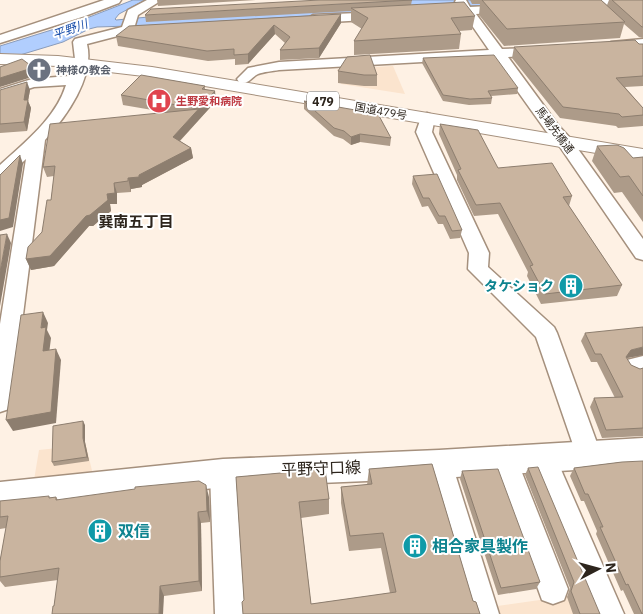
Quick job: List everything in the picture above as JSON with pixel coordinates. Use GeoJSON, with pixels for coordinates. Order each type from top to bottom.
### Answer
{"type":"FeatureCollection","features":[{"type":"Feature","properties":{"kind":"highway","name":"国道479号"},"geometry":{"type":"LineString","coordinates":[[14,59],[152,72],[427,118],[643,144]]}},
{"type":"Feature","properties":{"kind":"highway","name":"国道479号"},"geometry":{"type":"LineString","coordinates":[[80,66],[132,59],[558,135],[643,155]]}},
{"type":"Feature","properties":{"kind":"main road","name":"平野守口線"},"geometry":{"type":"LineString","coordinates":[[0,497],[223,472],[439,464],[643,452]]}},
{"type":"Feature","properties":{"kind":"street"},"geometry":{"type":"LineString","coordinates":[[0,38],[81,13],[115,0]]}},
{"type":"Feature","properties":{"kind":"street"},"geometry":{"type":"LineString","coordinates":[[563,4],[638,0]]}},
{"type":"Feature","properties":{"kind":"street"},"geometry":{"type":"LineString","coordinates":[[592,3],[607,16]]}},
{"type":"Feature","properties":{"kind":"street"},"geometry":{"type":"LineString","coordinates":[[125,30],[131,14],[158,5]]}},
{"type":"Feature","properties":{"kind":"street"},"geometry":{"type":"LineString","coordinates":[[428,13],[464,7],[524,7]]}},
{"type":"Feature","properties":{"kind":"street","name":"馬場先橋通"},"geometry":{"type":"LineString","coordinates":[[464,7],[643,253]]}},
{"type":"Feature","properties":{"kind":"street"},"geometry":{"type":"LineString","coordinates":[[300,20],[388,15]]}},
{"type":"Feature","properties":{"kind":"street"},"geometry":{"type":"LineString","coordinates":[[0,174],[37,138],[61,110],[70,96],[80,66],[80,42],[125,30],[142,29]]}},
{"type":"Feature","properties":{"kind":"street"},"geometry":{"type":"LineString","coordinates":[[621,30],[640,46]]}},
{"type":"Feature","properties":{"kind":"street"},"geometry":{"type":"LineString","coordinates":[[596,47],[640,46]]}},
{"type":"Feature","properties":{"kind":"street"},"geometry":{"type":"LineString","coordinates":[[244,78],[253,71],[279,66],[557,50]]}},
{"type":"Feature","properties":{"kind":"street"},"geometry":{"type":"LineString","coordinates":[[0,94],[80,66]]}},
{"type":"Feature","properties":{"kind":"street"},"geometry":{"type":"LineString","coordinates":[[427,118],[424,132],[479,253],[478,269],[546,333],[588,454]]}},
{"type":"Feature","properties":{"kind":"street"},"geometry":{"type":"LineString","coordinates":[[0,402],[15,235],[37,138]]}},
{"type":"Feature","properties":{"kind":"street"},"geometry":{"type":"LineString","coordinates":[[543,457],[609,614]]}},
{"type":"Feature","properties":{"kind":"street"},"geometry":{"type":"LineString","coordinates":[[504,460],[553,589]]}},
{"type":"Feature","properties":{"kind":"street"},"geometry":{"type":"LineString","coordinates":[[439,464],[484,614]]}},
{"type":"Feature","properties":{"kind":"street"},"geometry":{"type":"LineString","coordinates":[[223,472],[230,614]]}},
{"type":"Feature","properties":{"kind":"shaded area"},"geometry":{"type":"Polygon","coordinates":[[[393,66],[405,94],[341,84],[337,69],[393,66]]]}},
{"type":"Feature","properties":{"kind":"shaded area"},"geometry":{"type":"Polygon","coordinates":[[[86,445],[93,475],[34,480],[39,450],[86,445]]]}},
{"type":"Feature","properties":{"kind":"shaded area"},"geometry":{"type":"Polygon","coordinates":[[[589,593],[597,614],[500,614],[497,606],[589,593]]]}},
{"type":"Feature","properties":{"kind":"water","name":"平野川"},"geometry":{"type":"Polygon","coordinates":[[[133,0],[145,0],[119,14],[116,20],[181,14],[414,0],[568,0],[161,25],[97,27],[63,42],[0,61],[0,46],[74,23],[133,0]]]}},
{"type":"Feature","properties":{"kind":"building"},"geometry":{"type":"Polygon","coordinates":[[[320,0],[412,0],[145,15],[151,9],[320,0]]]}},
{"type":"Feature","properties":{"kind":"building"},"geometry":{"type":"Polygon","coordinates":[[[482,0],[601,0],[625,22],[507,29],[482,0]]]}},
{"type":"Feature","properties":{"kind":"building"},"geometry":{"type":"Polygon","coordinates":[[[612,0],[643,0],[643,27],[642,27],[612,0]]]}},
{"type":"Feature","properties":{"kind":"building"},"geometry":{"type":"Polygon","coordinates":[[[464,2],[475,16],[451,18],[461,34],[354,41],[368,18],[351,8],[464,2]]]}},
{"type":"Feature","properties":{"kind":"building"},"geometry":{"type":"Polygon","coordinates":[[[341,14],[319,48],[280,50],[290,37],[274,25],[248,54],[234,55],[234,49],[207,51],[116,36],[129,26],[341,14]]]}},
{"type":"Feature","properties":{"kind":"building"},"geometry":{"type":"Polygon","coordinates":[[[635,40],[639,44],[643,44],[643,76],[616,78],[643,108],[643,115],[622,117],[619,114],[563,107],[514,47],[635,40]]]}},
{"type":"Feature","properties":{"kind":"building"},"geometry":{"type":"Polygon","coordinates":[[[370,55],[377,75],[338,71],[347,57],[370,55]]]}},
{"type":"Feature","properties":{"kind":"building"},"geometry":{"type":"Polygon","coordinates":[[[494,55],[518,88],[488,91],[492,98],[470,99],[443,95],[423,58],[494,55]]]}},
{"type":"Feature","properties":{"kind":"building"},"geometry":{"type":"Polygon","coordinates":[[[22,59],[30,65],[29,69],[0,78],[0,67],[22,59]]]}},
{"type":"Feature","properties":{"kind":"building"},"geometry":{"type":"Polygon","coordinates":[[[141,75],[205,86],[202,89],[215,91],[199,109],[121,95],[141,75]]]}},
{"type":"Feature","properties":{"kind":"building"},"geometry":{"type":"Polygon","coordinates":[[[27,82],[24,100],[28,100],[24,122],[0,124],[0,90],[27,82]]]}},
{"type":"Feature","properties":{"kind":"building"},"geometry":{"type":"Polygon","coordinates":[[[304,101],[378,114],[391,138],[360,134],[351,137],[344,131],[334,128],[304,101]]]}},
{"type":"Feature","properties":{"kind":"building"},"geometry":{"type":"Polygon","coordinates":[[[199,109],[173,137],[191,148],[139,175],[139,177],[128,178],[128,181],[114,183],[115,193],[107,194],[108,200],[90,215],[86,216],[50,256],[26,259],[28,247],[42,232],[47,200],[51,200],[55,166],[43,167],[50,124],[199,109]]]}},
{"type":"Feature","properties":{"kind":"building"},"geometry":{"type":"Polygon","coordinates":[[[440,124],[478,130],[498,168],[552,163],[572,196],[563,197],[622,285],[545,294],[530,266],[533,265],[500,203],[476,205],[458,170],[461,169],[440,124]]]}},
{"type":"Feature","properties":{"kind":"building"},"geometry":{"type":"Polygon","coordinates":[[[617,145],[624,148],[633,158],[643,157],[643,196],[629,176],[620,177],[597,146],[617,145]]]}},
{"type":"Feature","properties":{"kind":"building"},"geometry":{"type":"Polygon","coordinates":[[[20,155],[9,218],[0,220],[0,175],[20,155]]]}},
{"type":"Feature","properties":{"kind":"building"},"geometry":{"type":"Polygon","coordinates":[[[437,174],[462,230],[452,231],[445,216],[439,216],[429,198],[423,198],[413,176],[437,174]]]}},
{"type":"Feature","properties":{"kind":"building"},"geometry":{"type":"Polygon","coordinates":[[[7,234],[0,272],[0,235],[7,234]]]}},
{"type":"Feature","properties":{"kind":"building"},"geometry":{"type":"Polygon","coordinates":[[[43,312],[41,328],[46,327],[43,351],[56,349],[51,412],[6,420],[21,315],[43,312]]]}},
{"type":"Feature","properties":{"kind":"building"},"geometry":{"type":"Polygon","coordinates":[[[643,327],[643,347],[631,350],[626,357],[631,365],[640,369],[643,368],[643,428],[606,430],[594,398],[623,397],[601,354],[595,354],[585,333],[643,327]]]}},
{"type":"Feature","properties":{"kind":"building"},"geometry":{"type":"Polygon","coordinates":[[[83,421],[83,438],[87,457],[52,462],[53,426],[83,421]]]}},
{"type":"Feature","properties":{"kind":"building"},"geometry":{"type":"Polygon","coordinates":[[[643,461],[642,614],[628,584],[626,585],[600,527],[603,527],[588,494],[585,494],[574,468],[643,461]]]}},
{"type":"Feature","properties":{"kind":"building"},"geometry":{"type":"Polygon","coordinates":[[[432,464],[473,601],[476,602],[480,614],[243,614],[242,602],[244,600],[236,477],[325,469],[329,499],[299,502],[311,604],[396,592],[383,533],[350,536],[341,487],[372,484],[369,469],[432,464]]]}},
{"type":"Feature","properties":{"kind":"building"},"geometry":{"type":"Polygon","coordinates":[[[538,467],[600,614],[580,614],[571,591],[574,582],[528,468],[538,467]]]}},
{"type":"Feature","properties":{"kind":"building"},"geometry":{"type":"Polygon","coordinates":[[[498,469],[540,582],[501,588],[462,471],[498,469]]]}},
{"type":"Feature","properties":{"kind":"building"},"geometry":{"type":"Polygon","coordinates":[[[199,481],[206,485],[207,511],[198,512],[199,581],[160,586],[159,614],[52,614],[59,568],[0,577],[0,561],[8,516],[0,517],[0,501],[49,496],[49,498],[56,497],[56,500],[135,489],[135,487],[199,481]]]}},
{"type":"Feature","properties":{"kind":"place","name":"神様の教会"},"geometry":{"type":"Point","coordinates":[39,70]}},
{"type":"Feature","properties":{"kind":"place","name":"生野愛和病院"},"geometry":{"type":"Point","coordinates":[159,101]}},
{"type":"Feature","properties":{"kind":"place","name":"タケショク"},"geometry":{"type":"Point","coordinates":[571,286]}},
{"type":"Feature","properties":{"kind":"place","name":"双信"},"geometry":{"type":"Point","coordinates":[100,531]}},
{"type":"Feature","properties":{"kind":"place","name":"相合家具製作"},"geometry":{"type":"Point","coordinates":[415,546]}},
{"type":"Feature","properties":{"kind":"district","name":"巽南五丁目"},"geometry":{"type":"Point","coordinates":[136,221]}}]}
